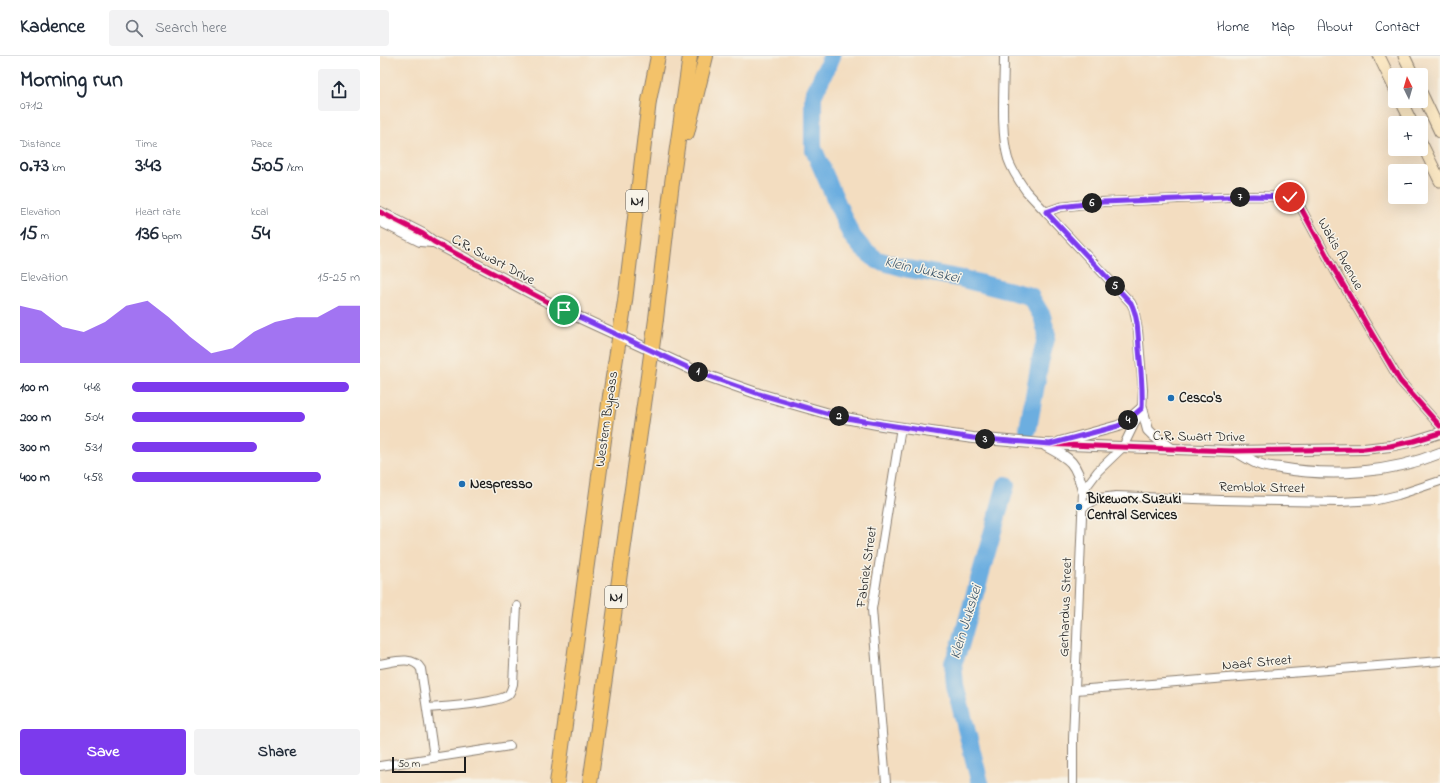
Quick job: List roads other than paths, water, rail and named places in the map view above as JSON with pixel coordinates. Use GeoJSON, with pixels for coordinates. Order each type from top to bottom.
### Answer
{"type":"FeatureCollection","features":[{"type":"Feature","properties":{"kind":"highway","name":"Western Bypass"},"geometry":{"type":"LineString","coordinates":[[558,783],[610,396],[625,301],[649,101],[657,56]]}},
{"type":"Feature","properties":{"kind":"highway","name":"N1"},"geometry":{"type":"LineString","coordinates":[[590,783],[656,319],[671,190],[690,56]]}},
{"type":"Feature","properties":{"kind":"highway"},"geometry":{"type":"LineString","coordinates":[[671,190],[706,56]]}},
{"type":"Feature","properties":{"kind":"main road"},"geometry":{"type":"LineString","coordinates":[[1379,56],[1388,75]]}},
{"type":"Feature","properties":{"kind":"main road"},"geometry":{"type":"LineString","coordinates":[[1404,56],[1410,68]]}},
{"type":"Feature","properties":{"kind":"main road"},"geometry":{"type":"LineString","coordinates":[[1428,107],[1440,132]]}},
{"type":"Feature","properties":{"kind":"main road"},"geometry":{"type":"LineString","coordinates":[[1428,156],[1440,181]]}},
{"type":"Feature","properties":{"kind":"street"},"geometry":{"type":"LineString","coordinates":[[1004,56],[1004,141],[1009,160],[1015,174],[1026,192],[1131,303],[1134,309],[1138,331],[1143,390],[1142,408],[1148,430],[1154,436],[1174,449]]}},
{"type":"Feature","properties":{"kind":"street","name":"Wakis Avenue"},"geometry":{"type":"LineString","coordinates":[[1046,212],[1060,207],[1103,202],[1253,196],[1290,197],[1296,200],[1335,271],[1400,381],[1440,426]]}},
{"type":"Feature","properties":{"kind":"street","name":"C.R. Swart Drive"},"geometry":{"type":"LineString","coordinates":[[380,212],[564,310],[702,374],[759,394],[840,417],[901,428],[973,438],[1046,444],[1235,451],[1390,446],[1414,441],[1440,433]]}},
{"type":"Feature","properties":{"kind":"street","name":"C.R. Swart Drive"},"geometry":{"type":"LineString","coordinates":[[380,221],[420,241],[434,242]]}},
{"type":"Feature","properties":{"kind":"street"},"geometry":{"type":"LineString","coordinates":[[1046,444],[1118,426],[1126,422],[1142,408]]}},
{"type":"Feature","properties":{"kind":"street"},"geometry":{"type":"LineString","coordinates":[[1083,491],[1098,471],[1123,447],[1142,408]]}},
{"type":"Feature","properties":{"kind":"street","name":"Fabriek Street"},"geometry":{"type":"LineString","coordinates":[[886,783],[872,609],[901,428]]}},
{"type":"Feature","properties":{"kind":"street"},"geometry":{"type":"LineString","coordinates":[[1046,444],[1068,458],[1079,476],[1083,491]]}},
{"type":"Feature","properties":{"kind":"street","name":"C.R. Swart Drive"},"geometry":{"type":"LineString","coordinates":[[1235,451],[1260,464],[1292,470],[1338,473],[1401,465],[1440,453]]}},
{"type":"Feature","properties":{"kind":"street","name":"Remblok Street"},"geometry":{"type":"LineString","coordinates":[[1083,507],[1100,498],[1116,496],[1340,502],[1377,500],[1398,496],[1440,481]]}},
{"type":"Feature","properties":{"kind":"street","name":"Gerhardus Street"},"geometry":{"type":"LineString","coordinates":[[1073,783],[1073,739],[1083,491]]}},
{"type":"Feature","properties":{"kind":"street"},"geometry":{"type":"LineString","coordinates":[[427,708],[488,701],[510,694],[513,684],[518,606]]}},
{"type":"Feature","properties":{"kind":"street"},"geometry":{"type":"LineString","coordinates":[[380,664],[406,661],[418,664],[421,669],[434,758]]}},
{"type":"Feature","properties":{"kind":"street","name":"Naaf Street"},"geometry":{"type":"LineString","coordinates":[[1076,690],[1440,661]]}},
{"type":"Feature","properties":{"kind":"street"},"geometry":{"type":"LineString","coordinates":[[380,766],[510,746]]}},
{"type":"Feature","properties":{"kind":"waterway","name":"Klein Jukskei"},"geometry":{"type":"LineString","coordinates":[[832,56],[813,96],[813,148],[851,235],[862,248],[877,260],[909,269],[963,279],[1030,296],[1042,316],[1047,335],[1040,362],[1028,429]]}},
{"type":"Feature","properties":{"kind":"waterway","name":"Klein Jukskei"},"geometry":{"type":"LineString","coordinates":[[980,783],[955,685],[953,663],[960,646],[1006,485]]}},
{"type":"Feature","properties":{"kind":"place","name":"Cesco's"},"geometry":{"type":"Point","coordinates":[1171,398]}},
{"type":"Feature","properties":{"kind":"place","name":"Nespresso"},"geometry":{"type":"Point","coordinates":[462,484]}},
{"type":"Feature","properties":{"kind":"place","name":"Bikeworx Suzuki Central Services"},"geometry":{"type":"Point","coordinates":[1079,507]}}]}
